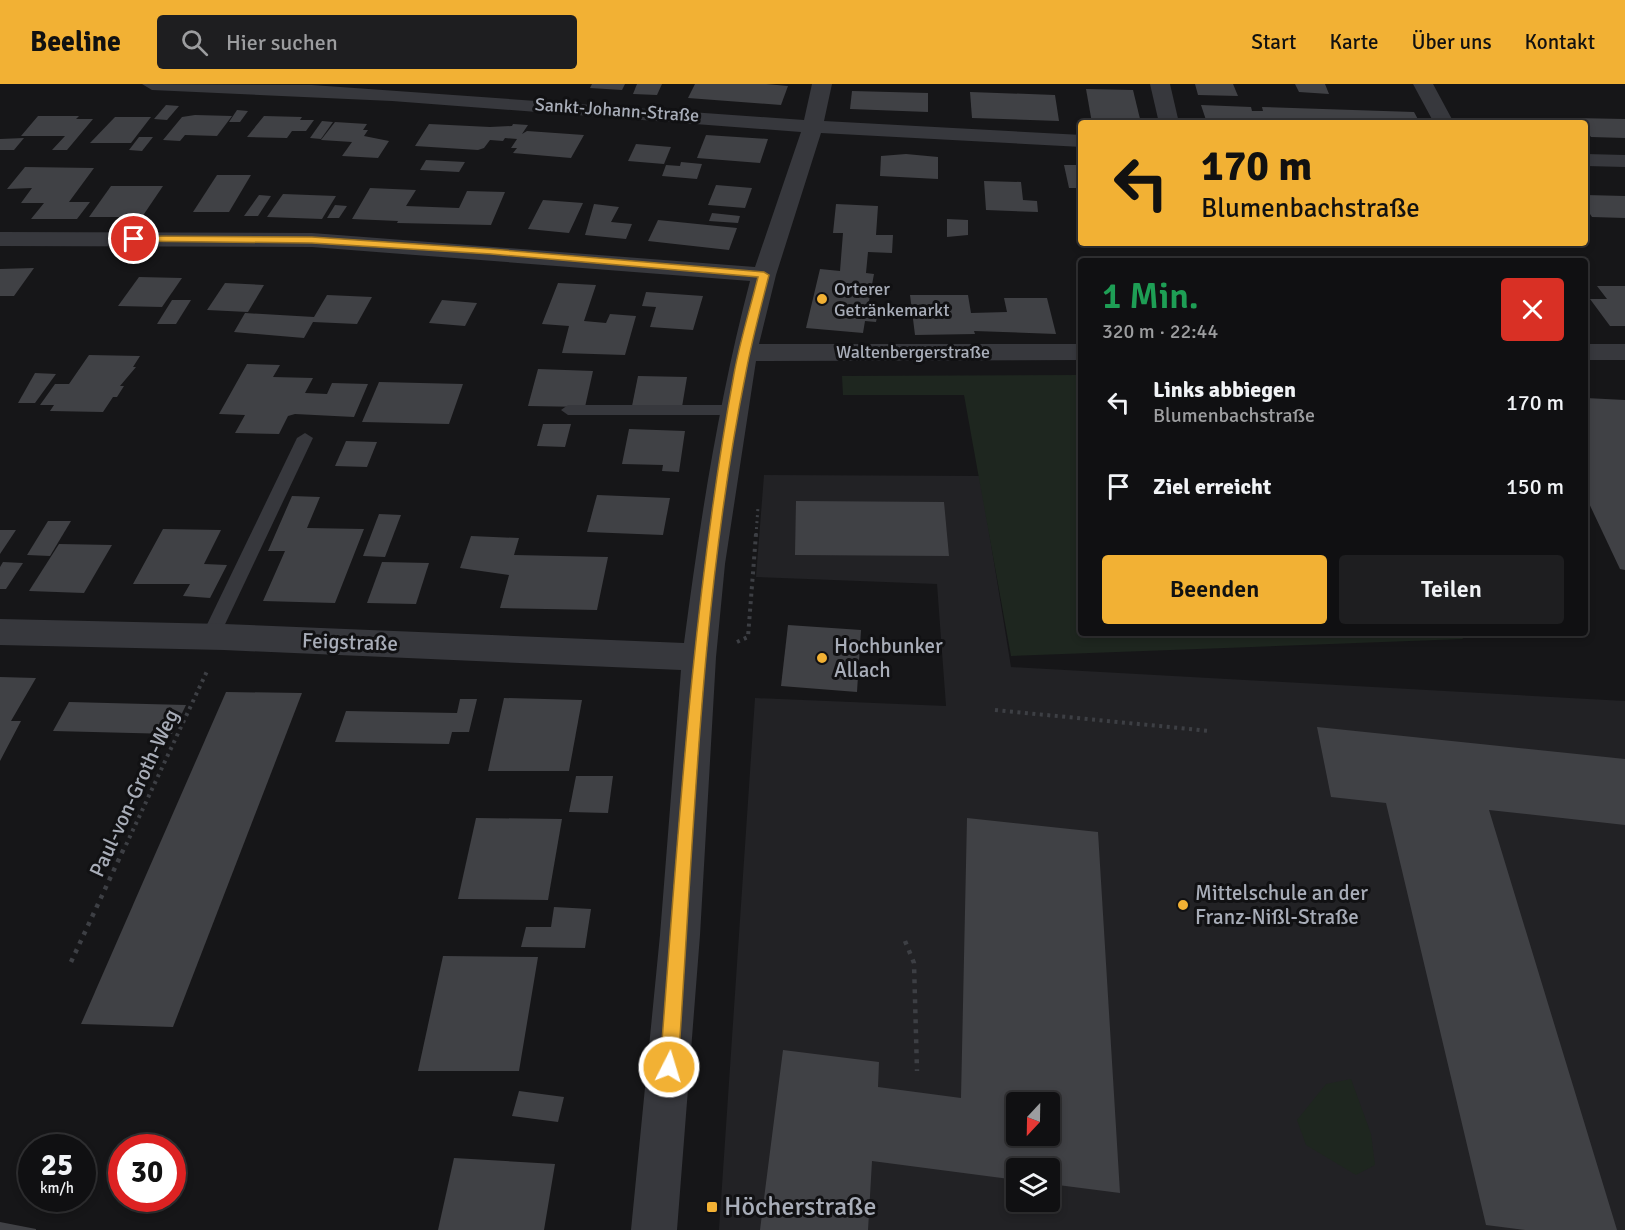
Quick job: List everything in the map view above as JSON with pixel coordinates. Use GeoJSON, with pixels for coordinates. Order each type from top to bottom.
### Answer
{"type":"FeatureCollection","features":[{"type":"Feature","properties":{"kind":"street","name":"Sankt-Johann-Straße"},"geometry":{"type":"LineString","coordinates":[[152,84],[263,87],[541,104],[813,126],[1078,141]]}},
{"type":"Feature","properties":{"kind":"street"},"geometry":{"type":"LineString","coordinates":[[654,1230],[680,935],[699,657],[710,564],[744,353],[764,275],[813,126],[822,84]]}},
{"type":"Feature","properties":{"kind":"street"},"geometry":{"type":"LineString","coordinates":[[1160,84],[1168,120]]}},
{"type":"Feature","properties":{"kind":"street"},"geometry":{"type":"LineString","coordinates":[[1423,84],[1442,120]]}},
{"type":"Feature","properties":{"kind":"street"},"geometry":{"type":"LineString","coordinates":[[1588,160],[1625,161]]}},
{"type":"Feature","properties":{"kind":"street"},"geometry":{"type":"LineString","coordinates":[[0,238],[312,240],[491,252],[764,275]]}},
{"type":"Feature","properties":{"kind":"street","name":"Waltenbergerstraße"},"geometry":{"type":"LineString","coordinates":[[744,353],[1078,351]]}},
{"type":"Feature","properties":{"kind":"street"},"geometry":{"type":"LineString","coordinates":[[1588,352],[1625,352]]}},
{"type":"Feature","properties":{"kind":"street","name":"Feigstraße"},"geometry":{"type":"LineString","coordinates":[[0,632],[217,637],[699,657]]}},
{"type":"Feature","properties":{"kind":"lane"},"geometry":{"type":"LineString","coordinates":[[568,410],[733,410]]}},
{"type":"Feature","properties":{"kind":"lane"},"geometry":{"type":"LineString","coordinates":[[217,637],[305,438]]}},
{"type":"Feature","properties":{"kind":"path","name":"Paul-von-Groth-Weg"},"geometry":{"type":"LineString","coordinates":[[71,962],[217,637]]}},
{"type":"Feature","properties":{"kind":"path"},"geometry":{"type":"LineString","coordinates":[[995,710],[1210,731]]}},
{"type":"Feature","properties":{"kind":"path"},"geometry":{"type":"LineString","coordinates":[[905,941],[914,963],[916,1071]]}},
{"type":"Feature","properties":{"kind":"shaded area"},"geometry":{"type":"Polygon","coordinates":[[[1078,375],[1078,636],[1462,636],[1463,639],[1011,656],[964,395],[843,395],[842,376],[1078,375]]]}},
{"type":"Feature","properties":{"kind":"shaded area","name":"Mittelschule an der Franz-Nißl-Straße"},"geometry":{"type":"Polygon","coordinates":[[[764,475],[980,476],[1011,667],[1625,701],[1625,1230],[719,1230],[755,698],[946,706],[937,584],[756,577],[764,475]]]}},
{"type":"Feature","properties":{"kind":"shaded area"},"geometry":{"type":"Polygon","coordinates":[[[1351,1079],[1371,1134],[1375,1165],[1356,1175],[1306,1145],[1297,1120],[1326,1084],[1351,1079]]]}},
{"type":"Feature","properties":{"kind":"building"},"geometry":{"type":"Polygon","coordinates":[[[592,84],[625,84],[622,90],[590,88],[592,84]]]}},
{"type":"Feature","properties":{"kind":"building"},"geometry":{"type":"Polygon","coordinates":[[[637,84],[662,84],[657,95],[633,94],[637,84]]]}},
{"type":"Feature","properties":{"kind":"building"},"geometry":{"type":"Polygon","coordinates":[[[695,84],[788,86],[781,105],[688,98],[695,84]]]}},
{"type":"Feature","properties":{"kind":"building"},"geometry":{"type":"Polygon","coordinates":[[[1195,84],[1233,84],[1238,96],[1198,95],[1195,84]]]}},
{"type":"Feature","properties":{"kind":"building"},"geometry":{"type":"Polygon","coordinates":[[[1295,84],[1325,84],[1329,94],[1299,92],[1295,84]]]}},
{"type":"Feature","properties":{"kind":"building"},"geometry":{"type":"Polygon","coordinates":[[[1086,89],[1133,90],[1140,120],[1091,120],[1086,89]]]}},
{"type":"Feature","properties":{"kind":"building"},"geometry":{"type":"Polygon","coordinates":[[[852,91],[928,93],[928,112],[850,109],[852,91]]]}},
{"type":"Feature","properties":{"kind":"building"},"geometry":{"type":"Polygon","coordinates":[[[970,92],[1055,95],[1059,121],[972,118],[970,92]]]}},
{"type":"Feature","properties":{"kind":"building"},"geometry":{"type":"Polygon","coordinates":[[[166,105],[179,106],[167,120],[154,119],[166,105]]]}},
{"type":"Feature","properties":{"kind":"building"},"geometry":{"type":"Polygon","coordinates":[[[1201,105],[1251,107],[1252,111],[1263,111],[1262,107],[1414,112],[1418,120],[1206,120],[1201,105]]]}},
{"type":"Feature","properties":{"kind":"building"},"geometry":{"type":"Polygon","coordinates":[[[237,110],[248,111],[240,122],[229,122],[237,110]]]}},
{"type":"Feature","properties":{"kind":"building"},"geometry":{"type":"Polygon","coordinates":[[[38,116],[79,116],[76,119],[93,119],[67,150],[52,150],[65,136],[21,136],[38,116]]]}},
{"type":"Feature","properties":{"kind":"building"},"geometry":{"type":"Polygon","coordinates":[[[232,116],[217,136],[185,135],[180,141],[163,140],[182,117],[232,116]]]}},
{"type":"Feature","properties":{"kind":"building"},"geometry":{"type":"Polygon","coordinates":[[[264,116],[302,117],[300,120],[314,120],[306,131],[292,131],[287,138],[247,137],[264,116]]]}},
{"type":"Feature","properties":{"kind":"building"},"geometry":{"type":"Polygon","coordinates":[[[115,117],[151,117],[131,143],[90,143],[115,117]]]}},
{"type":"Feature","properties":{"kind":"building"},"geometry":{"type":"Polygon","coordinates":[[[1477,118],[1513,120],[1478,120],[1477,118]]]}},
{"type":"Feature","properties":{"kind":"building"},"geometry":{"type":"Polygon","coordinates":[[[1574,118],[1625,119],[1625,138],[1591,137],[1588,133],[1588,120],[1574,118]]]}},
{"type":"Feature","properties":{"kind":"building"},"geometry":{"type":"Polygon","coordinates":[[[322,121],[333,122],[321,139],[310,138],[322,121]]]}},
{"type":"Feature","properties":{"kind":"building"},"geometry":{"type":"Polygon","coordinates":[[[335,122],[367,124],[363,130],[368,130],[364,136],[389,141],[378,158],[342,156],[352,142],[321,140],[335,122]]]}},
{"type":"Feature","properties":{"kind":"building"},"geometry":{"type":"Polygon","coordinates":[[[429,124],[490,127],[528,125],[522,134],[527,131],[584,135],[571,158],[513,153],[517,148],[511,148],[517,139],[505,138],[503,141],[490,140],[484,148],[478,150],[415,146],[429,124]]]}},
{"type":"Feature","properties":{"kind":"building"},"geometry":{"type":"Polygon","coordinates":[[[706,135],[768,139],[760,163],[697,158],[706,135]]]}},
{"type":"Feature","properties":{"kind":"building"},"geometry":{"type":"Polygon","coordinates":[[[139,137],[153,137],[142,151],[129,150],[139,137]]]}},
{"type":"Feature","properties":{"kind":"building"},"geometry":{"type":"Polygon","coordinates":[[[24,138],[14,150],[0,150],[0,139],[24,138]]]}},
{"type":"Feature","properties":{"kind":"building"},"geometry":{"type":"Polygon","coordinates":[[[636,144],[671,147],[664,164],[628,161],[636,144]]]}},
{"type":"Feature","properties":{"kind":"building"},"geometry":{"type":"Polygon","coordinates":[[[906,154],[938,157],[938,179],[880,176],[881,156],[906,154]]]}},
{"type":"Feature","properties":{"kind":"building"},"geometry":{"type":"Polygon","coordinates":[[[426,160],[465,162],[459,172],[420,170],[426,160]]]}},
{"type":"Feature","properties":{"kind":"building"},"geometry":{"type":"Polygon","coordinates":[[[681,162],[702,164],[697,179],[662,176],[666,165],[680,166],[681,162]]]}},
{"type":"Feature","properties":{"kind":"building"},"geometry":{"type":"Polygon","coordinates":[[[1064,165],[1078,165],[1078,188],[1069,188],[1064,165]]]}},
{"type":"Feature","properties":{"kind":"building"},"geometry":{"type":"Polygon","coordinates":[[[25,167],[94,168],[69,202],[90,202],[77,219],[31,219],[44,203],[21,203],[32,188],[7,189],[25,167]]]}},
{"type":"Feature","properties":{"kind":"building"},"geometry":{"type":"Polygon","coordinates":[[[217,175],[251,175],[229,212],[193,212],[217,175]]]}},
{"type":"Feature","properties":{"kind":"building"},"geometry":{"type":"Polygon","coordinates":[[[984,181],[1021,182],[1023,200],[1037,201],[1038,212],[986,210],[984,181]]]}},
{"type":"Feature","properties":{"kind":"building"},"geometry":{"type":"Polygon","coordinates":[[[716,185],[752,188],[745,208],[708,205],[716,185]]]}},
{"type":"Feature","properties":{"kind":"building"},"geometry":{"type":"Polygon","coordinates":[[[111,186],[163,186],[142,217],[89,217],[111,186]]]}},
{"type":"Feature","properties":{"kind":"building"},"geometry":{"type":"Polygon","coordinates":[[[370,188],[416,190],[406,206],[459,208],[467,191],[505,192],[491,225],[397,223],[398,221],[352,219],[370,188]]]}},
{"type":"Feature","properties":{"kind":"building"},"geometry":{"type":"Polygon","coordinates":[[[283,194],[336,196],[322,219],[267,217],[283,194]]]}},
{"type":"Feature","properties":{"kind":"building"},"geometry":{"type":"Polygon","coordinates":[[[259,195],[271,196],[258,216],[244,216],[259,195]]]}},
{"type":"Feature","properties":{"kind":"building"},"geometry":{"type":"Polygon","coordinates":[[[1588,195],[1625,196],[1625,218],[1592,217],[1588,211],[1588,195]]]}},
{"type":"Feature","properties":{"kind":"building"},"geometry":{"type":"Polygon","coordinates":[[[543,200],[583,203],[569,233],[528,229],[543,200]]]}},
{"type":"Feature","properties":{"kind":"building"},"geometry":{"type":"Polygon","coordinates":[[[594,204],[619,207],[611,222],[632,224],[626,239],[585,235],[594,204]]]}},
{"type":"Feature","properties":{"kind":"building"},"geometry":{"type":"Polygon","coordinates":[[[836,204],[878,206],[876,235],[893,235],[892,253],[868,252],[866,273],[874,274],[868,306],[879,307],[876,322],[865,321],[863,333],[806,328],[820,269],[840,271],[843,233],[833,233],[836,204]]]}},
{"type":"Feature","properties":{"kind":"building"},"geometry":{"type":"Polygon","coordinates":[[[335,205],[347,206],[339,218],[327,218],[335,205]]]}},
{"type":"Feature","properties":{"kind":"building"},"geometry":{"type":"Polygon","coordinates":[[[712,213],[740,216],[738,223],[709,221],[712,213]]]}},
{"type":"Feature","properties":{"kind":"building"},"geometry":{"type":"Polygon","coordinates":[[[947,219],[968,220],[968,235],[947,237],[947,219]]]}},
{"type":"Feature","properties":{"kind":"building"},"geometry":{"type":"Polygon","coordinates":[[[658,220],[737,228],[729,250],[648,241],[658,220]]]}},
{"type":"Feature","properties":{"kind":"building"},"geometry":{"type":"Polygon","coordinates":[[[34,268],[14,296],[0,296],[0,269],[34,268]]]}},
{"type":"Feature","properties":{"kind":"building"},"geometry":{"type":"Polygon","coordinates":[[[139,277],[182,278],[162,307],[118,306],[139,277]]]}},
{"type":"Feature","properties":{"kind":"building"},"geometry":{"type":"Polygon","coordinates":[[[225,283],[264,285],[248,312],[207,310],[225,283]]]}},
{"type":"Feature","properties":{"kind":"building"},"geometry":{"type":"Polygon","coordinates":[[[558,283],[596,285],[584,321],[606,323],[610,314],[636,316],[625,355],[562,353],[569,326],[542,324],[558,283]]]}},
{"type":"Feature","properties":{"kind":"building"},"geometry":{"type":"Polygon","coordinates":[[[1597,286],[1625,286],[1625,326],[1610,326],[1590,299],[1607,299],[1597,286]]]}},
{"type":"Feature","properties":{"kind":"building"},"geometry":{"type":"Polygon","coordinates":[[[646,292],[703,296],[693,330],[650,327],[656,307],[642,306],[646,292]]]}},
{"type":"Feature","properties":{"kind":"building"},"geometry":{"type":"Polygon","coordinates":[[[327,295],[372,297],[357,324],[313,322],[304,338],[234,332],[245,313],[314,317],[327,295]]]}},
{"type":"Feature","properties":{"kind":"building"},"geometry":{"type":"Polygon","coordinates":[[[910,295],[968,295],[971,313],[1007,312],[1004,298],[1047,298],[1056,334],[974,331],[975,334],[915,335],[910,295]]]}},
{"type":"Feature","properties":{"kind":"building"},"geometry":{"type":"Polygon","coordinates":[[[172,300],[191,300],[176,324],[157,324],[172,300]]]}},
{"type":"Feature","properties":{"kind":"building"},"geometry":{"type":"Polygon","coordinates":[[[442,300],[477,303],[465,326],[429,323],[442,300]]]}},
{"type":"Feature","properties":{"kind":"building"},"geometry":{"type":"Polygon","coordinates":[[[89,355],[140,356],[133,367],[136,367],[120,386],[124,386],[117,397],[113,397],[103,412],[50,411],[54,405],[40,405],[55,384],[69,384],[89,355]]]}},
{"type":"Feature","properties":{"kind":"building"},"geometry":{"type":"Polygon","coordinates":[[[247,364],[280,365],[273,377],[313,378],[305,393],[327,394],[332,383],[368,384],[354,417],[295,414],[288,416],[279,434],[235,433],[245,415],[219,414],[247,364]]]}},
{"type":"Feature","properties":{"kind":"building"},"geometry":{"type":"Polygon","coordinates":[[[538,369],[593,371],[585,407],[528,406],[538,369]]]}},
{"type":"Feature","properties":{"kind":"building"},"geometry":{"type":"Polygon","coordinates":[[[35,373],[56,374],[35,403],[18,403],[35,373]]]}},
{"type":"Feature","properties":{"kind":"building"},"geometry":{"type":"Polygon","coordinates":[[[638,376],[687,377],[682,407],[632,406],[638,376]]]}},
{"type":"Feature","properties":{"kind":"building"},"geometry":{"type":"Polygon","coordinates":[[[379,382],[463,384],[449,424],[362,422],[379,382]]]}},
{"type":"Feature","properties":{"kind":"building"},"geometry":{"type":"Polygon","coordinates":[[[1588,398],[1625,400],[1625,570],[1620,569],[1588,501],[1588,398]]]}},
{"type":"Feature","properties":{"kind":"building"},"geometry":{"type":"Polygon","coordinates":[[[543,424],[571,424],[565,447],[537,446],[543,424]]]}},
{"type":"Feature","properties":{"kind":"building"},"geometry":{"type":"Polygon","coordinates":[[[629,429],[685,431],[679,472],[662,471],[663,465],[622,464],[629,429]]]}},
{"type":"Feature","properties":{"kind":"building"},"geometry":{"type":"Polygon","coordinates":[[[346,441],[377,442],[367,467],[335,466],[346,441]]]}},
{"type":"Feature","properties":{"kind":"building"},"geometry":{"type":"Polygon","coordinates":[[[597,495],[670,498],[663,535],[587,532],[597,495]]]}},
{"type":"Feature","properties":{"kind":"building"},"geometry":{"type":"Polygon","coordinates":[[[292,496],[320,497],[307,528],[364,529],[335,603],[263,601],[285,551],[268,551],[292,496]]]}},
{"type":"Feature","properties":{"kind":"building"},"geometry":{"type":"Polygon","coordinates":[[[796,501],[944,502],[949,556],[795,555],[796,501]]]}},
{"type":"Feature","properties":{"kind":"building"},"geometry":{"type":"Polygon","coordinates":[[[379,514],[401,515],[385,557],[363,556],[379,514]]]}},
{"type":"Feature","properties":{"kind":"building"},"geometry":{"type":"Polygon","coordinates":[[[48,521],[71,521],[50,556],[27,555],[48,521]]]}},
{"type":"Feature","properties":{"kind":"building"},"geometry":{"type":"Polygon","coordinates":[[[163,529],[221,530],[204,564],[227,565],[210,598],[183,596],[190,584],[133,584],[163,529]]]}},
{"type":"Feature","properties":{"kind":"building"},"geometry":{"type":"Polygon","coordinates":[[[0,530],[16,530],[0,554],[0,530]]]}},
{"type":"Feature","properties":{"kind":"building"},"geometry":{"type":"Polygon","coordinates":[[[471,536],[519,538],[514,555],[608,557],[597,610],[500,608],[509,575],[460,568],[471,536]]]}},
{"type":"Feature","properties":{"kind":"building"},"geometry":{"type":"Polygon","coordinates":[[[59,544],[112,545],[84,593],[29,591],[59,544]]]}},
{"type":"Feature","properties":{"kind":"building"},"geometry":{"type":"Polygon","coordinates":[[[3,562],[23,563],[6,589],[0,589],[0,567],[3,562]]]}},
{"type":"Feature","properties":{"kind":"building"},"geometry":{"type":"Polygon","coordinates":[[[382,562],[429,563],[416,604],[367,603],[382,562]]]}},
{"type":"Feature","properties":{"kind":"building","name":"Hochbunker Allach"},"geometry":{"type":"Polygon","coordinates":[[[788,625],[861,630],[857,692],[781,686],[788,625]]]}},
{"type":"Feature","properties":{"kind":"building"},"geometry":{"type":"Polygon","coordinates":[[[0,677],[36,678],[11,721],[21,721],[0,761],[0,677]]]}},
{"type":"Feature","properties":{"kind":"building"},"geometry":{"type":"Polygon","coordinates":[[[226,692],[302,693],[173,1027],[81,1024],[226,692]]]}},
{"type":"Feature","properties":{"kind":"building"},"geometry":{"type":"Polygon","coordinates":[[[504,698],[582,700],[569,771],[488,771],[504,698]]]}},
{"type":"Feature","properties":{"kind":"building"},"geometry":{"type":"Polygon","coordinates":[[[460,699],[477,699],[469,732],[452,732],[449,744],[335,742],[346,711],[457,713],[460,699]]]}},
{"type":"Feature","properties":{"kind":"building"},"geometry":{"type":"Polygon","coordinates":[[[69,702],[186,705],[172,734],[53,731],[69,702]]]}},
{"type":"Feature","properties":{"kind":"building"},"geometry":{"type":"Polygon","coordinates":[[[1317,727],[1625,759],[1625,825],[1489,810],[1617,1230],[1525,1230],[1486,1225],[1386,803],[1331,797],[1317,727]]]}},
{"type":"Feature","properties":{"kind":"building"},"geometry":{"type":"Polygon","coordinates":[[[576,776],[613,776],[608,813],[569,812],[576,776]]]}},
{"type":"Feature","properties":{"kind":"building"},"geometry":{"type":"Polygon","coordinates":[[[476,818],[562,819],[548,900],[458,899],[476,818]]]}},
{"type":"Feature","properties":{"kind":"building"},"geometry":{"type":"Polygon","coordinates":[[[967,818],[1098,832],[1120,1193],[1060,1185],[1060,1158],[1006,1158],[1006,1179],[872,1161],[868,1230],[760,1230],[783,1050],[879,1062],[878,1087],[961,1098],[967,818]]]}},
{"type":"Feature","properties":{"kind":"building"},"geometry":{"type":"Polygon","coordinates":[[[554,907],[591,909],[585,948],[521,947],[526,927],[551,927],[554,907]]]}},
{"type":"Feature","properties":{"kind":"building"},"geometry":{"type":"Polygon","coordinates":[[[443,956],[538,957],[519,1071],[418,1071],[443,956]]]}},
{"type":"Feature","properties":{"kind":"building"},"geometry":{"type":"Polygon","coordinates":[[[519,1091],[564,1097],[558,1122],[512,1116],[519,1091]]]}},
{"type":"Feature","properties":{"kind":"building"},"geometry":{"type":"Polygon","coordinates":[[[454,1158],[555,1164],[544,1230],[438,1230],[454,1158]]]}},
{"type":"Feature","properties":{"kind":"building"},"geometry":{"type":"Polygon","coordinates":[[[0,1222],[36,1229],[36,1230],[0,1230],[0,1222]]]}},
{"type":"Feature","properties":{"kind":"place","name":"Orterer Getränkemarkt"},"geometry":{"type":"Point","coordinates":[822,299]}},
{"type":"Feature","properties":{"kind":"place","name":"Hochbunker Allach"},"geometry":{"type":"Point","coordinates":[822,658]}},
{"type":"Feature","properties":{"kind":"place","name":"Mittelschule an der Franz-Nißl-Straße"},"geometry":{"type":"Point","coordinates":[1183,905]}},
{"type":"Feature","properties":{"kind":"place","name":"Höcherstraße"},"geometry":{"type":"Point","coordinates":[712,1207]}},
{"type":"Feature","properties":{"kind":"route"},"geometry":{"type":"LineString","coordinates":[[134,239],[312,240],[491,252],[764,275],[740,372],[710,564],[699,657],[669,1067]]}}]}
